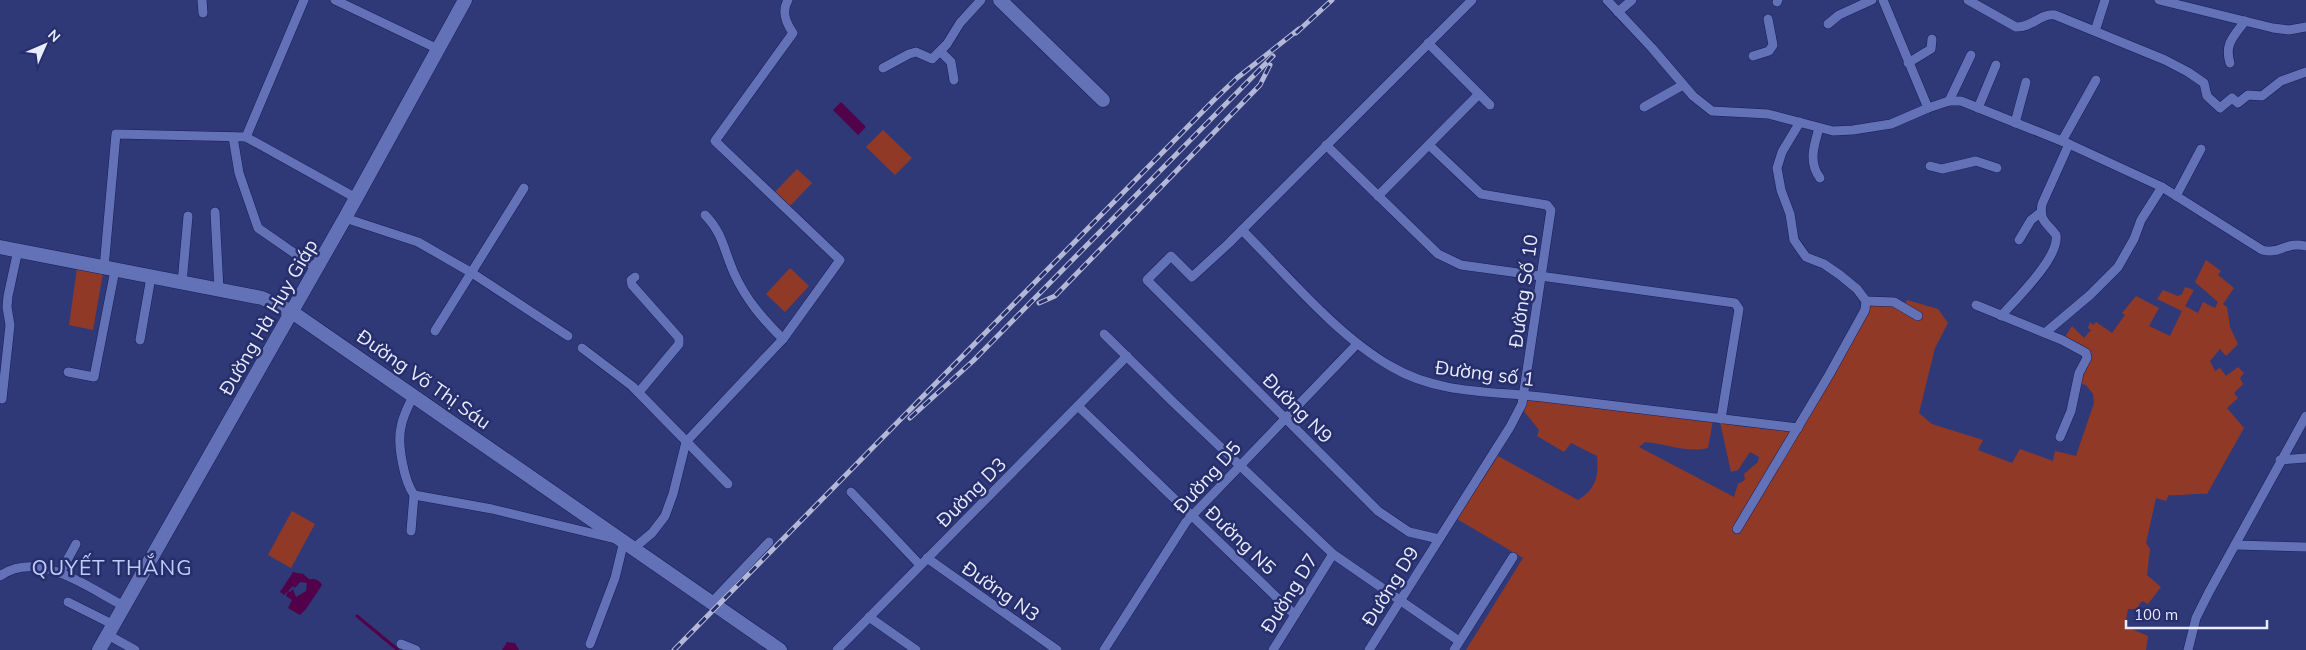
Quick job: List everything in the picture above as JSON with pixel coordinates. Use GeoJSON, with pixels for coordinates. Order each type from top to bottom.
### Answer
{"type":"FeatureCollection","features":[{"type":"Feature","properties":{"kind":"main road","name":"Đường Hà Huy Giáp"},"geometry":{"type":"LineString","coordinates":[[99,650],[317,268],[465,0]]}},
{"type":"Feature","properties":{"kind":"main road"},"geometry":{"type":"LineString","coordinates":[[1000,0],[1102,100]]}},
{"type":"Feature","properties":{"kind":"main road","name":"Đường Võ Thị Sáu"},"geometry":{"type":"LineString","coordinates":[[0,246],[267,300],[292,312],[414,394],[780,650]]}},
{"type":"Feature","properties":{"kind":"street"},"geometry":{"type":"LineString","coordinates":[[202,0],[203,13]]}},
{"type":"Feature","properties":{"kind":"street"},"geometry":{"type":"LineString","coordinates":[[246,138],[304,0]]}},
{"type":"Feature","properties":{"kind":"street"},"geometry":{"type":"LineString","coordinates":[[335,0],[438,49]]}},
{"type":"Feature","properties":{"kind":"street"},"geometry":{"type":"LineString","coordinates":[[414,494],[492,509],[629,544],[652,533],[665,516],[673,494],[686,442],[783,340],[840,260],[715,141],[793,33],[785,18],[788,0]]}},
{"type":"Feature","properties":{"kind":"street"},"geometry":{"type":"LineString","coordinates":[[883,68],[916,52],[932,59],[941,52],[954,35],[960,23],[981,0]]}},
{"type":"Feature","properties":{"kind":"street"},"geometry":{"type":"LineString","coordinates":[[1242,230],[1472,0]]}},
{"type":"Feature","properties":{"kind":"street"},"geometry":{"type":"LineString","coordinates":[[1607,0],[1684,86],[1712,111],[1768,114],[1833,131],[1891,124],[1928,108],[1949,101],[1960,101],[2065,142],[2162,187],[2262,250],[2270,252],[2293,244],[2306,246]]}},
{"type":"Feature","properties":{"kind":"street"},"geometry":{"type":"LineString","coordinates":[[1618,12],[1632,0]]}},
{"type":"Feature","properties":{"kind":"street"},"geometry":{"type":"LineString","coordinates":[[1828,24],[1839,15],[1872,0]]}},
{"type":"Feature","properties":{"kind":"street"},"geometry":{"type":"LineString","coordinates":[[1883,0],[1928,108]]}},
{"type":"Feature","properties":{"kind":"street"},"geometry":{"type":"LineString","coordinates":[[1968,0],[2016,27],[2025,27],[2043,16],[2050,15],[2095,31],[2188,72],[2204,83],[2207,96],[2220,108],[2232,98],[2238,103],[2248,95],[2262,96],[2281,81],[2306,72]]}},
{"type":"Feature","properties":{"kind":"street"},"geometry":{"type":"LineString","coordinates":[[2095,31],[2105,0]]}},
{"type":"Feature","properties":{"kind":"street"},"geometry":{"type":"LineString","coordinates":[[2159,0],[2289,30],[2306,27]]}},
{"type":"Feature","properties":{"kind":"street"},"geometry":{"type":"LineString","coordinates":[[1753,56],[1769,51],[1773,45],[1768,19]]}},
{"type":"Feature","properties":{"kind":"street"},"geometry":{"type":"LineString","coordinates":[[2230,63],[2227,52],[2228,47],[2245,21]]}},
{"type":"Feature","properties":{"kind":"street"},"geometry":{"type":"LineString","coordinates":[[1908,63],[1931,49],[1932,38]]}},
{"type":"Feature","properties":{"kind":"street"},"geometry":{"type":"LineString","coordinates":[[1428,44],[1490,105]]}},
{"type":"Feature","properties":{"kind":"street"},"geometry":{"type":"LineString","coordinates":[[941,52],[951,62],[954,80]]}},
{"type":"Feature","properties":{"kind":"street"},"geometry":{"type":"LineString","coordinates":[[1949,101],[1971,56]]}},
{"type":"Feature","properties":{"kind":"street"},"geometry":{"type":"LineString","coordinates":[[1978,108],[1996,64]]}},
{"type":"Feature","properties":{"kind":"street"},"geometry":{"type":"LineString","coordinates":[[2001,316],[2056,248],[2056,235],[2040,213],[2042,204],[2065,142],[2096,80]]}},
{"type":"Feature","properties":{"kind":"street"},"geometry":{"type":"LineString","coordinates":[[2015,123],[2026,82]]}},
{"type":"Feature","properties":{"kind":"street"},"geometry":{"type":"LineString","coordinates":[[1644,107],[1684,86]]}},
{"type":"Feature","properties":{"kind":"street"},"geometry":{"type":"LineString","coordinates":[[1378,196],[1479,94]]}},
{"type":"Feature","properties":{"kind":"street"},"geometry":{"type":"LineString","coordinates":[[1737,529],[1798,428],[1865,310],[1866,301],[1857,289],[1840,274],[1824,264],[1806,257],[1794,240],[1790,214],[1781,190],[1777,168],[1782,152],[1800,122]]}},
{"type":"Feature","properties":{"kind":"street"},"geometry":{"type":"LineString","coordinates":[[1818,128],[1812,156],[1814,169],[1820,178]]}},
{"type":"Feature","properties":{"kind":"street"},"geometry":{"type":"LineString","coordinates":[[68,372],[94,377],[110,269],[116,134],[246,138],[356,198]]}},
{"type":"Feature","properties":{"kind":"street"},"geometry":{"type":"LineString","coordinates":[[233,137],[239,173],[258,228],[317,268]]}},
{"type":"Feature","properties":{"kind":"street"},"geometry":{"type":"LineString","coordinates":[[1326,145],[1438,254],[1451,262],[1470,268],[1735,303],[1739,309],[1721,419]]}},
{"type":"Feature","properties":{"kind":"street","name":"Đường Số 10"},"geometry":{"type":"LineString","coordinates":[[1429,145],[1481,194],[1547,205],[1551,210],[1525,395],[1514,419],[1439,539]]}},
{"type":"Feature","properties":{"kind":"street"},"geometry":{"type":"LineString","coordinates":[[2176,196],[2201,150]]}},
{"type":"Feature","properties":{"kind":"street"},"geometry":{"type":"LineString","coordinates":[[1930,166],[1942,169],[1976,161],[1997,168]]}},
{"type":"Feature","properties":{"kind":"street"},"geometry":{"type":"LineString","coordinates":[[2045,333],[2090,295],[2118,267],[2134,239],[2141,220],[2162,187]]}},
{"type":"Feature","properties":{"kind":"street"},"geometry":{"type":"LineString","coordinates":[[435,331],[524,188]]}},
{"type":"Feature","properties":{"kind":"street"},"geometry":{"type":"LineString","coordinates":[[215,212],[219,290]]}},
{"type":"Feature","properties":{"kind":"street"},"geometry":{"type":"LineString","coordinates":[[2019,240],[2031,220],[2040,213]]}},
{"type":"Feature","properties":{"kind":"street"},"geometry":{"type":"LineString","coordinates":[[705,214],[716,226],[734,273],[747,298],[757,313],[783,340]]}},
{"type":"Feature","properties":{"kind":"street"},"geometry":{"type":"LineString","coordinates":[[182,283],[188,216]]}},
{"type":"Feature","properties":{"kind":"street"},"geometry":{"type":"LineString","coordinates":[[345,218],[418,242],[472,273],[568,336]]}},
{"type":"Feature","properties":{"kind":"street","name":"Đường N9"},"geometry":{"type":"LineString","coordinates":[[1242,230],[1192,277],[1171,256],[1147,280],[1378,511],[1408,532],[1439,539]]}},
{"type":"Feature","properties":{"kind":"street","name":"Đường số 1"},"geometry":{"type":"LineString","coordinates":[[1242,230],[1356,344],[1393,368],[1419,381],[1453,389],[1525,395],[1798,428]]}},
{"type":"Feature","properties":{"kind":"street"},"geometry":{"type":"LineString","coordinates":[[2,399],[10,325],[7,308],[8,296],[18,250]]}},
{"type":"Feature","properties":{"kind":"street"},"geometry":{"type":"LineString","coordinates":[[635,276],[631,280],[632,285],[679,338],[679,344],[639,392]]}},
{"type":"Feature","properties":{"kind":"street"},"geometry":{"type":"LineString","coordinates":[[140,340],[151,277]]}},
{"type":"Feature","properties":{"kind":"street"},"geometry":{"type":"LineString","coordinates":[[1866,301],[1894,302],[1918,316]]}},
{"type":"Feature","properties":{"kind":"street"},"geometry":{"type":"LineString","coordinates":[[1976,305],[2045,333],[2086,353],[2087,358],[2080,373],[2071,411],[2060,437]]}},
{"type":"Feature","properties":{"kind":"street"},"geometry":{"type":"LineString","coordinates":[[1104,334],[1238,465],[1333,554],[1459,641]]}},
{"type":"Feature","properties":{"kind":"street","name":"Đường D5"},"geometry":{"type":"LineString","coordinates":[[1104,650],[1180,530],[1238,465],[1356,344]]}},
{"type":"Feature","properties":{"kind":"street"},"geometry":{"type":"LineString","coordinates":[[582,348],[639,392],[728,484]]}},
{"type":"Feature","properties":{"kind":"street","name":"Đường D3"},"geometry":{"type":"LineString","coordinates":[[837,650],[1127,356]]}},
{"type":"Feature","properties":{"kind":"street"},"geometry":{"type":"LineString","coordinates":[[411,531],[414,494],[404,470],[400,429],[414,394]]}},
{"type":"Feature","properties":{"kind":"street","name":"Đường N5"},"geometry":{"type":"LineString","coordinates":[[1078,406],[1295,614]]}},
{"type":"Feature","properties":{"kind":"street"},"geometry":{"type":"LineString","coordinates":[[2188,650],[2196,618],[2280,460],[2306,416]]}},
{"type":"Feature","properties":{"kind":"street"},"geometry":{"type":"LineString","coordinates":[[2280,460],[2306,458]]}},
{"type":"Feature","properties":{"kind":"street"},"geometry":{"type":"LineString","coordinates":[[851,492],[920,565]]}},
{"type":"Feature","properties":{"kind":"street","name":"Đường D9"},"geometry":{"type":"LineString","coordinates":[[1369,650],[1439,539]]}},
{"type":"Feature","properties":{"kind":"street"},"geometry":{"type":"LineString","coordinates":[[712,602],[769,542]]}},
{"type":"Feature","properties":{"kind":"street"},"geometry":{"type":"LineString","coordinates":[[60,573],[76,544]]}},
{"type":"Feature","properties":{"kind":"street"},"geometry":{"type":"LineString","coordinates":[[590,644],[629,544]]}},
{"type":"Feature","properties":{"kind":"street"},"geometry":{"type":"LineString","coordinates":[[2235,545],[2306,547]]}},
{"type":"Feature","properties":{"kind":"street","name":"Đường D7"},"geometry":{"type":"LineString","coordinates":[[1273,650],[1333,554]]}},
{"type":"Feature","properties":{"kind":"street"},"geometry":{"type":"LineString","coordinates":[[1454,650],[1513,557]]}},
{"type":"Feature","properties":{"kind":"street","name":"Đường N3"},"geometry":{"type":"LineString","coordinates":[[927,558],[1057,650]]}},
{"type":"Feature","properties":{"kind":"street"},"geometry":{"type":"LineString","coordinates":[[0,576],[13,569],[35,566],[60,573],[124,606]]}},
{"type":"Feature","properties":{"kind":"street"},"geometry":{"type":"LineString","coordinates":[[68,602],[111,630],[135,650]]}},
{"type":"Feature","properties":{"kind":"street"},"geometry":{"type":"LineString","coordinates":[[869,617],[916,650]]}},
{"type":"Feature","properties":{"kind":"street"},"geometry":{"type":"LineString","coordinates":[[401,644],[416,650]]}},
{"type":"Feature","properties":{"kind":"shaded area"},"geometry":{"type":"Polygon","coordinates":[[[841,102],[866,127],[858,135],[833,110],[841,102]]]}},
{"type":"Feature","properties":{"kind":"shaded area"},"geometry":{"type":"Polygon","coordinates":[[[883,130],[912,158],[895,175],[866,147],[883,130]]]}},
{"type":"Feature","properties":{"kind":"shaded area"},"geometry":{"type":"Polygon","coordinates":[[[797,169],[812,183],[790,206],[775,192],[797,169]]]}},
{"type":"Feature","properties":{"kind":"shaded area"},"geometry":{"type":"Polygon","coordinates":[[[2206,260],[2221,271],[2218,275],[2234,288],[2223,304],[2227,307],[2230,327],[2238,344],[2226,356],[2220,349],[2210,361],[2215,371],[2220,368],[2226,376],[2238,367],[2244,373],[2240,378],[2243,384],[2234,393],[2238,398],[2227,408],[2244,428],[2207,494],[2169,495],[2166,501],[2156,498],[2146,543],[2150,549],[2147,575],[2161,587],[2148,604],[2142,601],[2136,609],[2128,609],[2125,626],[2148,636],[2146,650],[1466,650],[1523,558],[1457,519],[1498,456],[1578,500],[1589,491],[1597,476],[1597,456],[1571,443],[1564,452],[1537,436],[1539,430],[1523,410],[1528,399],[1713,421],[1708,448],[1684,449],[1645,442],[1639,447],[1734,497],[1738,484],[1745,480],[1744,474],[1758,462],[1759,457],[1750,452],[1738,470],[1731,472],[1720,422],[1738,426],[1799,432],[1869,304],[1887,304],[1902,309],[1907,300],[1938,309],[1948,323],[1935,348],[1919,413],[1932,424],[1983,440],[1978,450],[2012,463],[2020,449],[2053,461],[2055,451],[2076,456],[2094,403],[2093,394],[2086,385],[2080,384],[2090,358],[2065,337],[2072,326],[2084,338],[2091,330],[2088,328],[2090,322],[2093,325],[2096,322],[2112,333],[2125,315],[2122,313],[2136,296],[2159,308],[2149,326],[2170,336],[2182,311],[2157,299],[2163,290],[2178,296],[2182,294],[2185,287],[2194,290],[2185,306],[2198,313],[2203,302],[2215,308],[2218,302],[2195,282],[2206,260]]]}},
{"type":"Feature","properties":{"kind":"shaded area"},"geometry":{"type":"Polygon","coordinates":[[[77,268],[103,273],[93,330],[69,325],[77,268]]]}},
{"type":"Feature","properties":{"kind":"shaded area"},"geometry":{"type":"Polygon","coordinates":[[[790,268],[809,286],[785,312],[766,294],[790,268]]]}},
{"type":"Feature","properties":{"kind":"shaded area"},"geometry":{"type":"Polygon","coordinates":[[[292,511],[315,524],[291,568],[268,555],[292,511]]]}},
{"type":"Feature","properties":{"kind":"shaded area"},"geometry":{"type":"Polygon","coordinates":[[[293,572],[303,574],[309,579],[317,580],[322,585],[300,615],[288,608],[292,600],[286,596],[288,591],[284,595],[280,592],[293,572]],[[300,582],[295,588],[293,586],[288,591],[290,592],[293,589],[296,597],[306,591],[307,583],[300,582]]]}},
{"type":"Feature","properties":{"kind":"shaded area"},"geometry":{"type":"Polygon","coordinates":[[[507,642],[515,643],[519,650],[502,650],[507,642]]]}},
{"type":"Feature","properties":{"kind":"waterway"},"geometry":{"type":"LineString","coordinates":[[357,616],[398,650]]}},
{"type":"Feature","properties":{"kind":"railway"},"geometry":{"type":"LineString","coordinates":[[1296,33],[1332,0]]}},
{"type":"Feature","properties":{"kind":"railway"},"geometry":{"type":"LineString","coordinates":[[674,650],[1214,100],[1237,78],[1299,29]]}},
{"type":"Feature","properties":{"kind":"railway"},"geometry":{"type":"LineString","coordinates":[[910,418],[973,361],[1273,56]]}},
{"type":"Feature","properties":{"kind":"railway"},"geometry":{"type":"LineString","coordinates":[[1039,303],[1055,296],[1260,85],[1270,65]]}},
{"type":"Feature","properties":{"kind":"district","name":"QUYẾT THẮNG"},"geometry":{"type":"Point","coordinates":[112,567]}}]}
